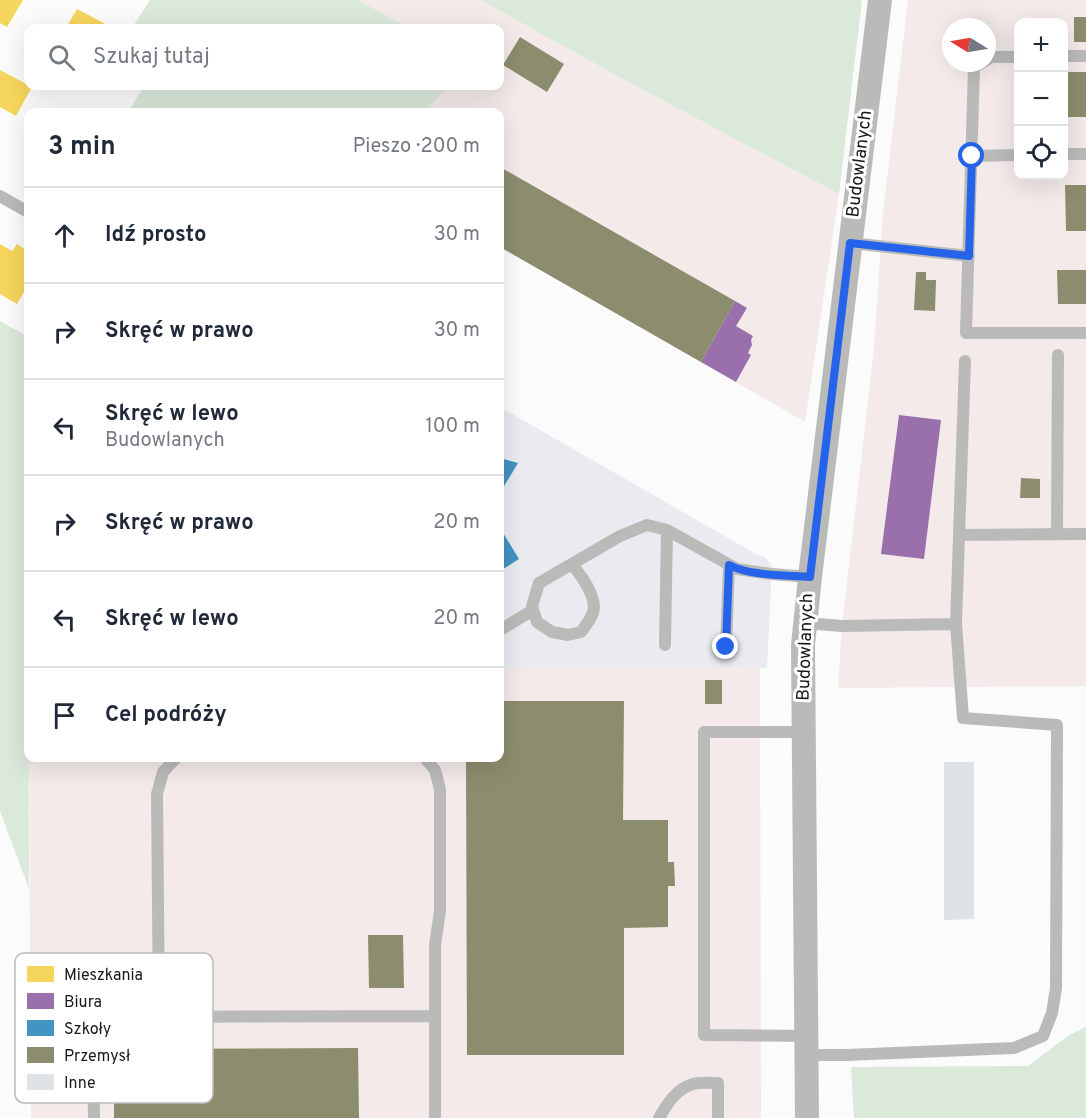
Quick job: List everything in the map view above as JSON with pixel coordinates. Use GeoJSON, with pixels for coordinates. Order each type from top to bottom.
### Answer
{"type":"FeatureCollection","features":[{"type":"Feature","properties":{"kind":"street","name":"Budowlanych"},"geometry":{"type":"LineString","coordinates":[[807,1118],[803,645],[880,0]]}},
{"type":"Feature","properties":{"kind":"lane"},"geometry":{"type":"LineString","coordinates":[[1068,56],[1086,56]]}},
{"type":"Feature","properties":{"kind":"lane"},"geometry":{"type":"LineString","coordinates":[[996,57],[1014,57]]}},
{"type":"Feature","properties":{"kind":"lane"},"geometry":{"type":"LineString","coordinates":[[974,72],[966,333],[1086,333]]}},
{"type":"Feature","properties":{"kind":"lane"},"geometry":{"type":"LineString","coordinates":[[1068,154],[1086,154]]}},
{"type":"Feature","properties":{"kind":"lane"},"geometry":{"type":"LineString","coordinates":[[972,156],[1014,155]]}},
{"type":"Feature","properties":{"kind":"lane"},"geometry":{"type":"LineString","coordinates":[[0,196],[24,210]]}},
{"type":"Feature","properties":{"kind":"lane"},"geometry":{"type":"LineString","coordinates":[[850,243],[969,256]]}},
{"type":"Feature","properties":{"kind":"lane"},"geometry":{"type":"LineString","coordinates":[[1057,534],[1058,355]]}},
{"type":"Feature","properties":{"kind":"lane"},"geometry":{"type":"LineString","coordinates":[[804,732],[704,732],[704,1035],[807,1045],[848,1055],[1014,1048],[1043,1036],[1052,1013],[1056,988],[1057,725],[963,718],[956,624],[965,361]]}},
{"type":"Feature","properties":{"kind":"lane"},"geometry":{"type":"LineString","coordinates":[[572,564],[590,592],[594,608],[581,632],[568,635],[552,632],[537,622],[532,606],[539,583],[620,536],[647,525],[667,530],[737,569],[810,577]]}},
{"type":"Feature","properties":{"kind":"lane"},"geometry":{"type":"LineString","coordinates":[[665,645],[667,530]]}},
{"type":"Feature","properties":{"kind":"lane"},"geometry":{"type":"LineString","coordinates":[[959,535],[1086,534]]}},
{"type":"Feature","properties":{"kind":"lane"},"geometry":{"type":"LineString","coordinates":[[726,647],[729,565]]}},
{"type":"Feature","properties":{"kind":"lane"},"geometry":{"type":"LineString","coordinates":[[504,628],[533,610]]}},
{"type":"Feature","properties":{"kind":"lane"},"geometry":{"type":"LineString","coordinates":[[805,623],[842,626],[956,624]]}},
{"type":"Feature","properties":{"kind":"lane"},"geometry":{"type":"LineString","coordinates":[[158,953],[157,794],[163,772],[172,762]]}},
{"type":"Feature","properties":{"kind":"lane"},"geometry":{"type":"LineString","coordinates":[[428,762],[435,770],[440,789],[440,910],[435,945],[435,1118]]}},
{"type":"Feature","properties":{"kind":"lane"},"geometry":{"type":"LineString","coordinates":[[213,1017],[435,1016]]}},
{"type":"Feature","properties":{"kind":"lane"},"geometry":{"type":"LineString","coordinates":[[658,1118],[680,1090],[694,1083],[718,1083],[718,1118]]}},
{"type":"Feature","properties":{"kind":"lane"},"geometry":{"type":"LineString","coordinates":[[94,1103],[94,1118]]}},
{"type":"Feature","properties":{"kind":"shaded area"},"geometry":{"type":"Polygon","coordinates":[[[358,0],[480,0],[839,194],[805,422],[504,249],[504,108],[428,108],[445,90],[504,90],[504,24],[402,24],[358,0]]]}},
{"type":"Feature","properties":{"kind":"shaded area"},"geometry":{"type":"Polygon","coordinates":[[[908,0],[1086,0],[1086,686],[838,688],[842,626],[874,348],[883,213],[908,0]]]}},
{"type":"Feature","properties":{"kind":"shaded area"},"geometry":{"type":"Polygon","coordinates":[[[504,409],[756,554],[765,557],[772,566],[767,668],[504,668],[504,409]]]}},
{"type":"Feature","properties":{"kind":"shaded area"},"geometry":{"type":"Polygon","coordinates":[[[504,668],[760,668],[761,1118],[31,1118],[31,1103],[213,1103],[213,953],[30,953],[29,762],[504,762],[504,668]]]}},
{"type":"Feature","properties":{"kind":"green space"},"geometry":{"type":"Polygon","coordinates":[[[150,0],[358,0],[402,24],[135,24],[150,0]]]}},
{"type":"Feature","properties":{"kind":"green space"},"geometry":{"type":"Polygon","coordinates":[[[480,0],[862,0],[839,194],[630,83],[480,0]]]}},
{"type":"Feature","properties":{"kind":"green space"},"geometry":{"type":"Polygon","coordinates":[[[142,90],[445,90],[428,108],[130,108],[142,90]]]}},
{"type":"Feature","properties":{"kind":"green space"},"geometry":{"type":"Polygon","coordinates":[[[0,321],[24,335],[24,762],[29,762],[29,889],[0,811],[0,321]]]}},
{"type":"Feature","properties":{"kind":"green space"},"geometry":{"type":"Polygon","coordinates":[[[1086,1027],[1086,1118],[854,1118],[851,1067],[1028,1066],[1069,1035],[1086,1027]]]}},
{"type":"Feature","properties":{"kind":"building: Mieszkania"},"geometry":{"type":"Polygon","coordinates":[[[0,0],[23,0],[7,27],[0,23],[0,0]]]}},
{"type":"Feature","properties":{"kind":"building: Mieszkania"},"geometry":{"type":"Polygon","coordinates":[[[77,9],[105,24],[68,24],[77,9]]]}},
{"type":"Feature","properties":{"kind":"building: Mieszkania"},"geometry":{"type":"Polygon","coordinates":[[[0,70],[24,83],[24,90],[30,90],[16,116],[0,107],[0,70]]]}},
{"type":"Feature","properties":{"kind":"building: Mieszkania"},"geometry":{"type":"Polygon","coordinates":[[[0,244],[12,251],[17,244],[24,248],[24,292],[17,304],[0,294],[0,244]]]}},
{"type":"Feature","properties":{"kind":"building: Biura"},"geometry":{"type":"Polygon","coordinates":[[[735,301],[747,308],[736,326],[753,336],[748,353],[751,355],[736,382],[701,362],[735,301]]]}},
{"type":"Feature","properties":{"kind":"building: Biura"},"geometry":{"type":"Polygon","coordinates":[[[899,415],[941,420],[924,559],[881,554],[899,415]]]}},
{"type":"Feature","properties":{"kind":"building: Szkoły"},"geometry":{"type":"Polygon","coordinates":[[[504,459],[518,463],[504,486],[504,459]]]}},
{"type":"Feature","properties":{"kind":"building: Szkoły"},"geometry":{"type":"Polygon","coordinates":[[[504,535],[519,559],[504,568],[504,535]]]}},
{"type":"Feature","properties":{"kind":"building: Przemysł"},"geometry":{"type":"Polygon","coordinates":[[[1074,17],[1086,17],[1086,42],[1074,42],[1074,17]]]}},
{"type":"Feature","properties":{"kind":"building: Przemysł"},"geometry":{"type":"Polygon","coordinates":[[[520,37],[564,64],[547,92],[504,66],[520,37]]]}},
{"type":"Feature","properties":{"kind":"building: Przemysł"},"geometry":{"type":"Polygon","coordinates":[[[1068,72],[1086,72],[1086,117],[1068,117],[1068,72]]]}},
{"type":"Feature","properties":{"kind":"building: Przemysł"},"geometry":{"type":"Polygon","coordinates":[[[504,169],[735,301],[701,362],[504,249],[504,169]]]}},
{"type":"Feature","properties":{"kind":"building: Przemysł"},"geometry":{"type":"Polygon","coordinates":[[[1065,185],[1086,185],[1086,231],[1066,231],[1065,185]]]}},
{"type":"Feature","properties":{"kind":"building: Przemysł"},"geometry":{"type":"Polygon","coordinates":[[[1057,270],[1086,270],[1086,304],[1058,304],[1057,270]]]}},
{"type":"Feature","properties":{"kind":"building: Przemysł"},"geometry":{"type":"Polygon","coordinates":[[[916,272],[926,272],[926,280],[936,280],[935,311],[914,310],[916,272]]]}},
{"type":"Feature","properties":{"kind":"building: Przemysł"},"geometry":{"type":"Polygon","coordinates":[[[1021,478],[1040,479],[1040,498],[1020,498],[1021,478]]]}},
{"type":"Feature","properties":{"kind":"building: Przemysł"},"geometry":{"type":"Polygon","coordinates":[[[705,680],[722,680],[722,704],[705,704],[705,680]]]}},
{"type":"Feature","properties":{"kind":"building: Przemysł"},"geometry":{"type":"Polygon","coordinates":[[[504,701],[624,701],[623,820],[668,820],[668,862],[674,862],[675,886],[668,886],[668,927],[624,928],[624,1055],[467,1055],[466,762],[504,762],[504,701]]]}},
{"type":"Feature","properties":{"kind":"building: Przemysł"},"geometry":{"type":"Polygon","coordinates":[[[368,935],[403,935],[404,988],[369,988],[368,935]]]}},
{"type":"Feature","properties":{"kind":"building: Przemysł"},"geometry":{"type":"Polygon","coordinates":[[[358,1048],[359,1118],[114,1118],[114,1103],[213,1103],[213,1049],[358,1048]]]}},
{"type":"Feature","properties":{"kind":"building: Inne"},"geometry":{"type":"Polygon","coordinates":[[[944,762],[974,762],[974,919],[944,920],[944,762]]]}},
{"type":"Feature","properties":{"kind":"route"},"geometry":{"type":"LineString","coordinates":[[726,647],[729,565],[737,569],[810,577],[850,243],[969,256],[972,156]]}}]}
